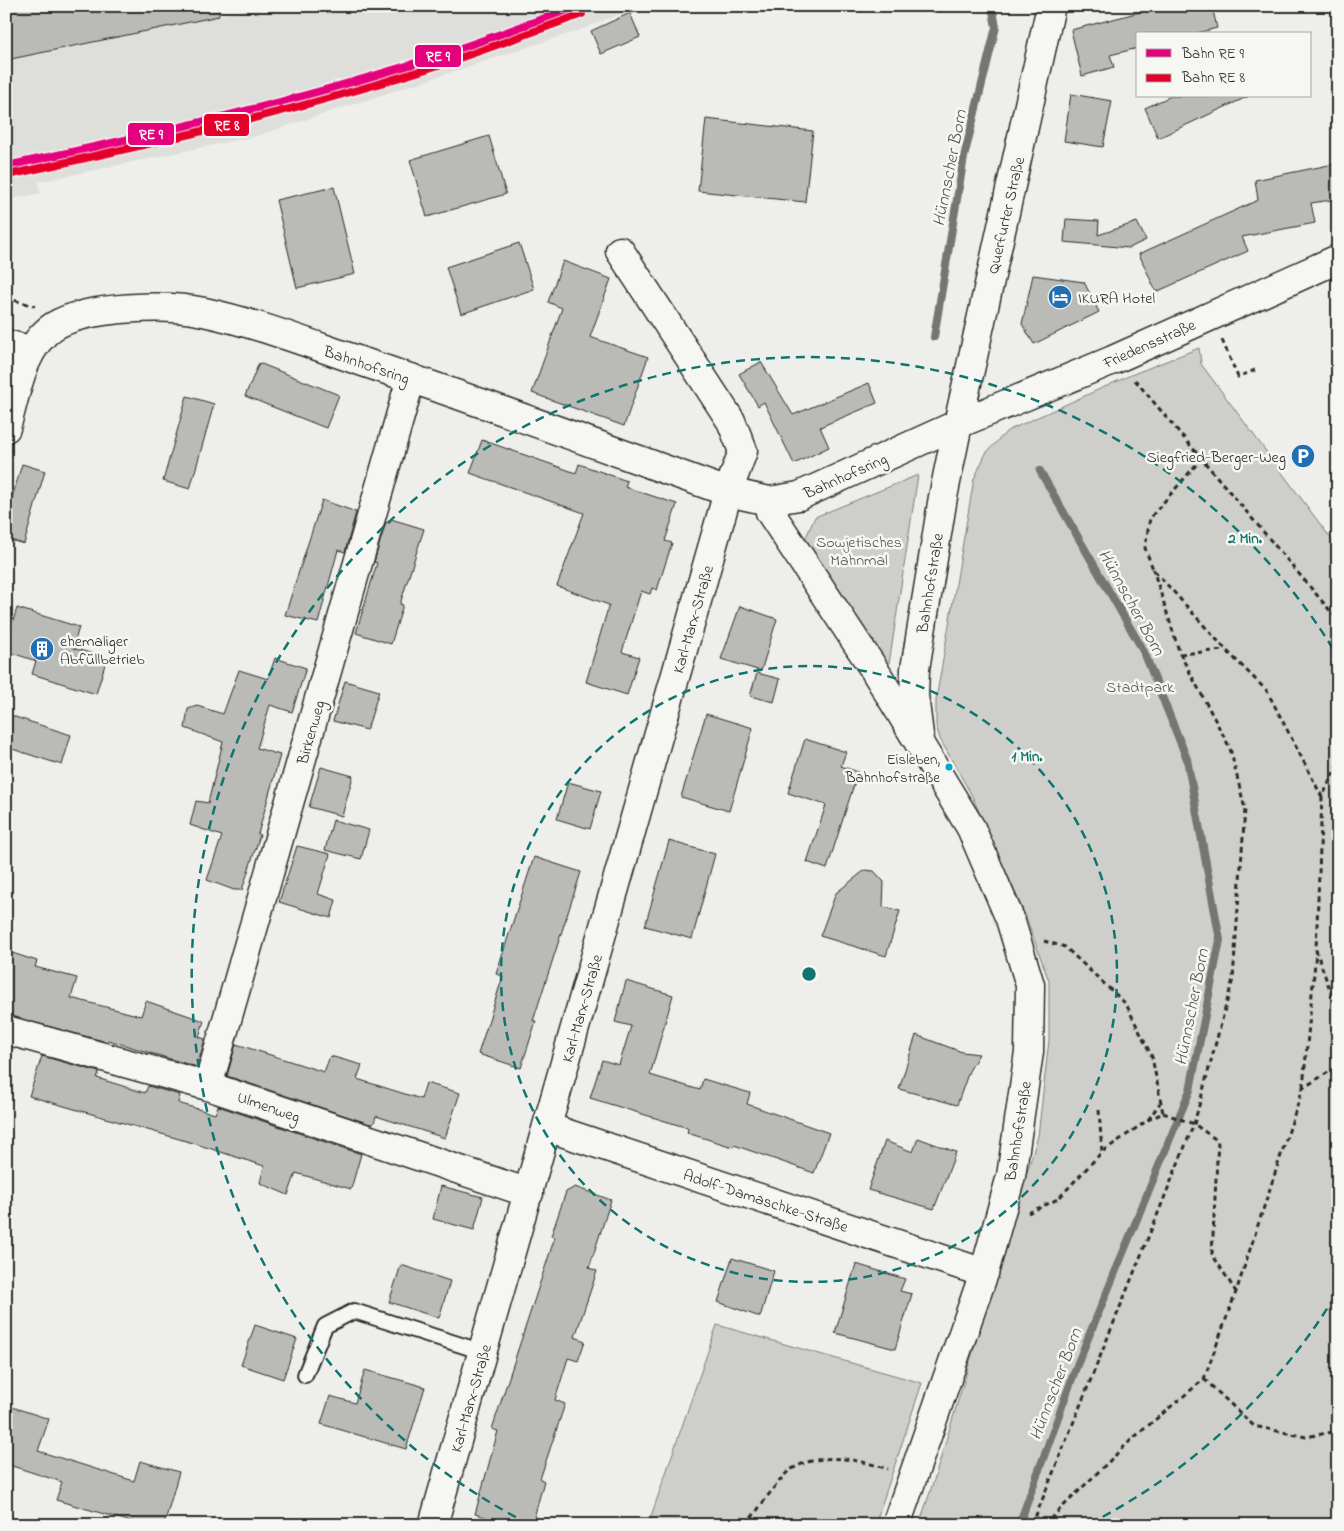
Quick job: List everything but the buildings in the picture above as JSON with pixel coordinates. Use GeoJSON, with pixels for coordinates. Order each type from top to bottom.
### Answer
{"type":"FeatureCollection","features":[{"type":"Feature","properties":{"kind":"street","name":"Querfurter Straße"},"geometry":{"type":"LineString","coordinates":[[958,424],[1051,6]]}},
{"type":"Feature","properties":{"kind":"street"},"geometry":{"type":"LineString","coordinates":[[620,251],[731,422],[743,451],[728,492]]}},
{"type":"Feature","properties":{"kind":"street","name":"Friedensstraße"},"geometry":{"type":"LineString","coordinates":[[958,424],[1113,360],[1338,259]]}},
{"type":"Feature","properties":{"kind":"street","name":"Bahnhofsring"},"geometry":{"type":"LineString","coordinates":[[19,347],[43,336],[68,319],[122,310],[176,308],[203,312],[250,324],[411,378],[728,492],[769,500],[799,496],[958,424]]}},
{"type":"Feature","properties":{"kind":"street"},"geometry":{"type":"LineString","coordinates":[[6,428],[19,347]]}},
{"type":"Feature","properties":{"kind":"street","name":"Birkenweg"},"geometry":{"type":"LineString","coordinates":[[208,1086],[411,378]]}},
{"type":"Feature","properties":{"kind":"street","name":"Bahnhofstraße"},"geometry":{"type":"LineString","coordinates":[[921,744],[914,695],[915,669],[943,496],[958,424]]}},
{"type":"Feature","properties":{"kind":"street","name":"Karl-Marx-Straße"},"geometry":{"type":"LineString","coordinates":[[433,1525],[728,492]]}},
{"type":"Feature","properties":{"kind":"street","name":"Bahnhofstraße"},"geometry":{"type":"LineString","coordinates":[[769,500],[770,512],[823,589],[921,744],[970,828],[1010,918],[1030,985],[1029,1052],[1011,1176],[999,1227],[896,1525]]}},
{"type":"Feature","properties":{"kind":"street","name":"Ulmenweg"},"geometry":{"type":"LineString","coordinates":[[6,1030],[208,1086],[529,1193]]}},
{"type":"Feature","properties":{"kind":"street","name":"Adolf-Damaschke-Straße"},"geometry":{"type":"LineString","coordinates":[[547,1127],[984,1272]]}},
{"type":"Feature","properties":{"kind":"lane"},"geometry":{"type":"LineString","coordinates":[[305,1375],[325,1326],[354,1311],[483,1352]]}},
{"type":"Feature","properties":{"kind":"path"},"geometry":{"type":"LineString","coordinates":[[1212,316],[1238,377],[1256,370]]}},
{"type":"Feature","properties":{"kind":"path"},"geometry":{"type":"LineString","coordinates":[[1113,360],[1131,375],[1338,620]]}},
{"type":"Feature","properties":{"kind":"path"},"geometry":{"type":"LineString","coordinates":[[1032,1525],[1194,1124],[1233,978],[1245,809],[1230,748],[1180,654],[1154,569],[1144,548],[1150,518],[1202,458]]}},
{"type":"Feature","properties":{"kind":"path"},"geometry":{"type":"LineString","coordinates":[[1154,569],[1226,650],[1267,691],[1322,797]]}},
{"type":"Feature","properties":{"kind":"path"},"geometry":{"type":"LineString","coordinates":[[1180,654],[1226,650]]}},
{"type":"Feature","properties":{"kind":"path"},"geometry":{"type":"LineString","coordinates":[[1044,1525],[1131,1440],[1204,1379],[1236,1292],[1303,1088],[1316,950],[1322,797],[1338,764]]}},
{"type":"Feature","properties":{"kind":"path"},"geometry":{"type":"LineString","coordinates":[[1041,940],[1065,947],[1126,1004],[1152,1057],[1163,1113]]}},
{"type":"Feature","properties":{"kind":"path"},"geometry":{"type":"LineString","coordinates":[[1316,950],[1338,1013]]}},
{"type":"Feature","properties":{"kind":"path"},"geometry":{"type":"LineString","coordinates":[[1303,1088],[1338,1066]]}},
{"type":"Feature","properties":{"kind":"path"},"geometry":{"type":"LineString","coordinates":[[1148,1120],[1161,1102]]}},
{"type":"Feature","properties":{"kind":"path"},"geometry":{"type":"LineString","coordinates":[[1099,1110],[1102,1152]]}},
{"type":"Feature","properties":{"kind":"path"},"geometry":{"type":"LineString","coordinates":[[999,1227],[1058,1199],[1102,1152],[1148,1120],[1163,1113],[1194,1124],[1218,1141],[1212,1254],[1236,1292]]}},
{"type":"Feature","properties":{"kind":"path"},"geometry":{"type":"LineString","coordinates":[[1204,1379],[1254,1426],[1306,1437],[1338,1431]]}},
{"type":"Feature","properties":{"kind":"path"},"geometry":{"type":"LineString","coordinates":[[746,1525],[789,1470],[822,1458],[855,1459],[892,1470]]}},
{"type":"Feature","properties":{"kind":"shaded area"},"geometry":{"type":"Polygon","coordinates":[[[264,6],[639,6],[583,29],[256,136],[38,182],[41,193],[6,200],[6,60],[264,6]]]}},
{"type":"Feature","properties":{"kind":"green space","name":"Stadtpark"},"geometry":{"type":"Polygon","coordinates":[[[1199,348],[1201,364],[1338,548],[1338,1525],[919,1525],[1038,1136],[1049,1040],[1049,981],[1026,917],[971,794],[940,739],[936,725],[936,700],[974,479],[986,453],[1007,431],[1131,375],[1199,348]]]}},
{"type":"Feature","properties":{"kind":"green space","name":"Sowjetisches Mahnmal"},"geometry":{"type":"Polygon","coordinates":[[[918,475],[887,677],[801,548],[815,517],[918,475]]]}},
{"type":"Feature","properties":{"kind":"green space"},"geometry":{"type":"Polygon","coordinates":[[[717,1325],[922,1383],[875,1525],[648,1525],[717,1325]]]}},
{"type":"Feature","properties":{"kind":"waterway","name":"Hünnscher Born"},"geometry":{"type":"LineString","coordinates":[[934,337],[964,157],[996,27],[992,6]]}},
{"type":"Feature","properties":{"kind":"waterway","name":"Hünnscher Born"},"geometry":{"type":"LineString","coordinates":[[1019,1525],[1077,1365],[1190,1090],[1220,940],[1187,759],[1144,652],[1040,471]]}},
{"type":"Feature","properties":{"kind":"transit line"},"geometry":{"type":"LineString","coordinates":[[6,166],[256,109],[354,82],[491,38],[578,6]]}},
{"type":"Feature","properties":{"kind":"transit line"},"geometry":{"type":"LineString","coordinates":[[8,175],[259,117],[358,90],[495,46],[582,14]]}},
{"type":"Feature","properties":{"kind":"place","name":"IKURA Hotel"},"geometry":{"type":"Point","coordinates":[1060,297]}},
{"type":"Feature","properties":{"kind":"place","name":"Siegfried-Berger-Weg"},"geometry":{"type":"Point","coordinates":[1303,456]}},
{"type":"Feature","properties":{"kind":"place","name":"ehemaliger Abfüllbetrieb"},"geometry":{"type":"Point","coordinates":[42,649]}},
{"type":"Feature","properties":{"kind":"place","name":"Eisleben, Bahnhofstraße"},"geometry":{"type":"Point","coordinates":[949,767]}}]}
